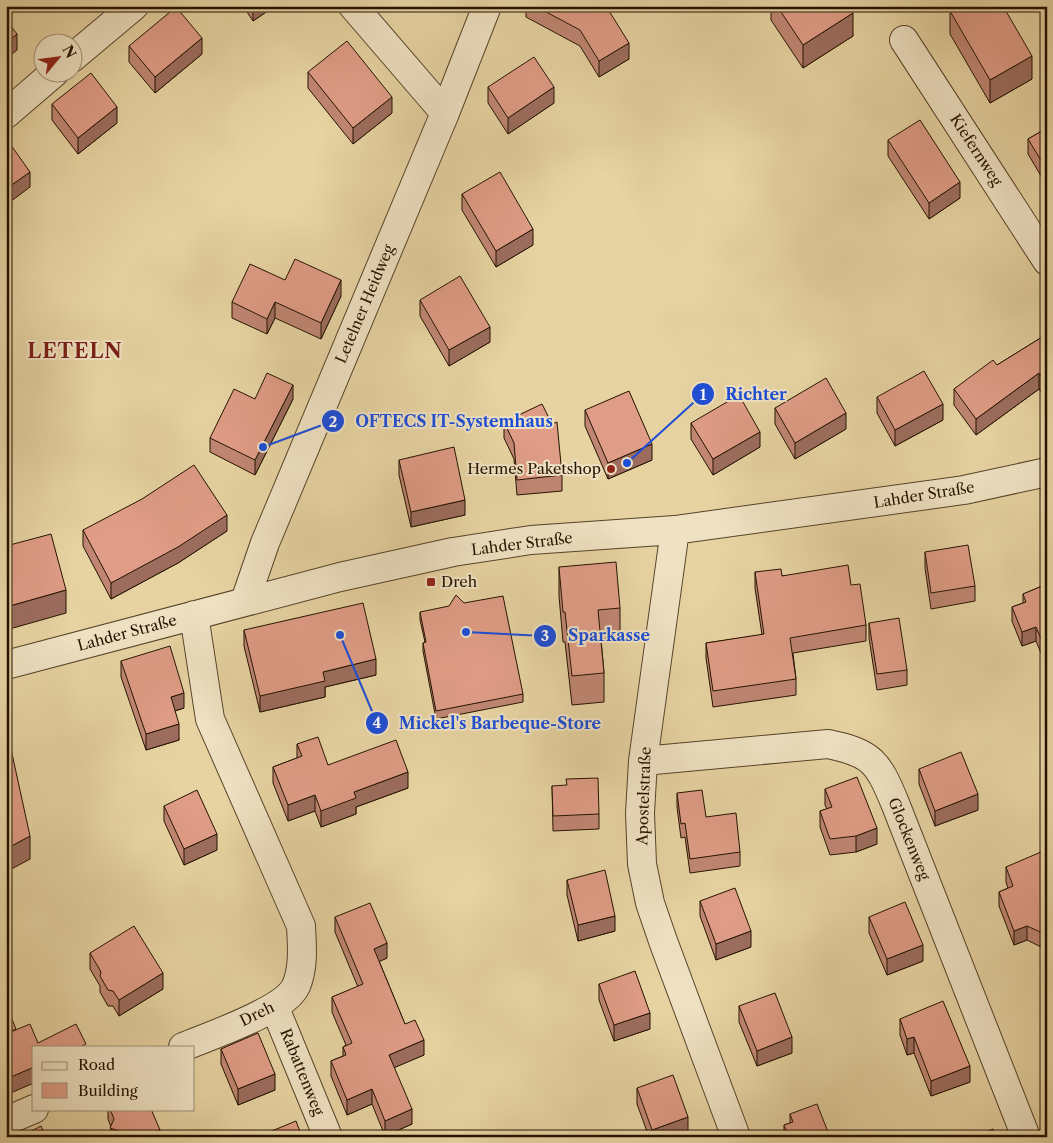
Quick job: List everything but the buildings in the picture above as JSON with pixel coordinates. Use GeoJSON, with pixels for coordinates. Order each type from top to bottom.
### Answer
{"type":"FeatureCollection","features":[{"type":"Feature","properties":{"kind":"street"},"geometry":{"type":"LineString","coordinates":[[82,50],[134,6]]}},
{"type":"Feature","properties":{"kind":"street"},"geometry":{"type":"LineString","coordinates":[[353,6],[445,113]]}},
{"type":"Feature","properties":{"kind":"street","name":"Letelner Heidweg"},"geometry":{"type":"LineString","coordinates":[[245,601],[265,543],[445,113],[487,6]]}},
{"type":"Feature","properties":{"kind":"street","name":"Kiefernweg"},"geometry":{"type":"LineString","coordinates":[[904,40],[1047,260]]}},
{"type":"Feature","properties":{"kind":"street"},"geometry":{"type":"LineString","coordinates":[[6,114],[43,82]]}},
{"type":"Feature","properties":{"kind":"street","name":"Lahder Straße"},"geometry":{"type":"LineString","coordinates":[[6,665],[245,601],[453,552],[531,540],[675,530],[964,490],[1047,472]]}},
{"type":"Feature","properties":{"kind":"street","name":"Apostelstraße"},"geometry":{"type":"LineString","coordinates":[[675,530],[643,761],[640,814],[642,864],[650,903],[736,1137]]}},
{"type":"Feature","properties":{"kind":"street","name":"Dreh"},"geometry":{"type":"LineString","coordinates":[[185,1046],[275,1008],[296,988],[302,958],[301,926],[210,719],[194,615]]}},
{"type":"Feature","properties":{"kind":"street","name":"Glockenweg"},"geometry":{"type":"LineString","coordinates":[[643,761],[828,744],[855,749],[872,760],[886,780],[1026,1137]]}},
{"type":"Feature","properties":{"kind":"street","name":"Rabattenweg"},"geometry":{"type":"LineString","coordinates":[[275,1008],[328,1137]]}},
{"type":"Feature","properties":{"kind":"street"},"geometry":{"type":"LineString","coordinates":[[6,1121],[32,1110]]}},
{"type":"Feature","properties":{"kind":"place","name":"OFTECS IT-Systemhaus"},"geometry":{"type":"Point","coordinates":[263,447]}},
{"type":"Feature","properties":{"kind":"place","name":"Richter"},"geometry":{"type":"Point","coordinates":[627,463]}},
{"type":"Feature","properties":{"kind":"place","name":"Hermes Paketshop"},"geometry":{"type":"Point","coordinates":[611,469]}},
{"type":"Feature","properties":{"kind":"place","name":"Dreh"},"geometry":{"type":"Point","coordinates":[431,582]}},
{"type":"Feature","properties":{"kind":"place","name":"Sparkasse"},"geometry":{"type":"Point","coordinates":[466,632]}},
{"type":"Feature","properties":{"kind":"place","name":"Mickel's Barbeque-Store"},"geometry":{"type":"Point","coordinates":[340,635]}},
{"type":"Feature","properties":{"kind":"district","name":"LETELN"},"geometry":{"type":"Point","coordinates":[75,351]}}]}
